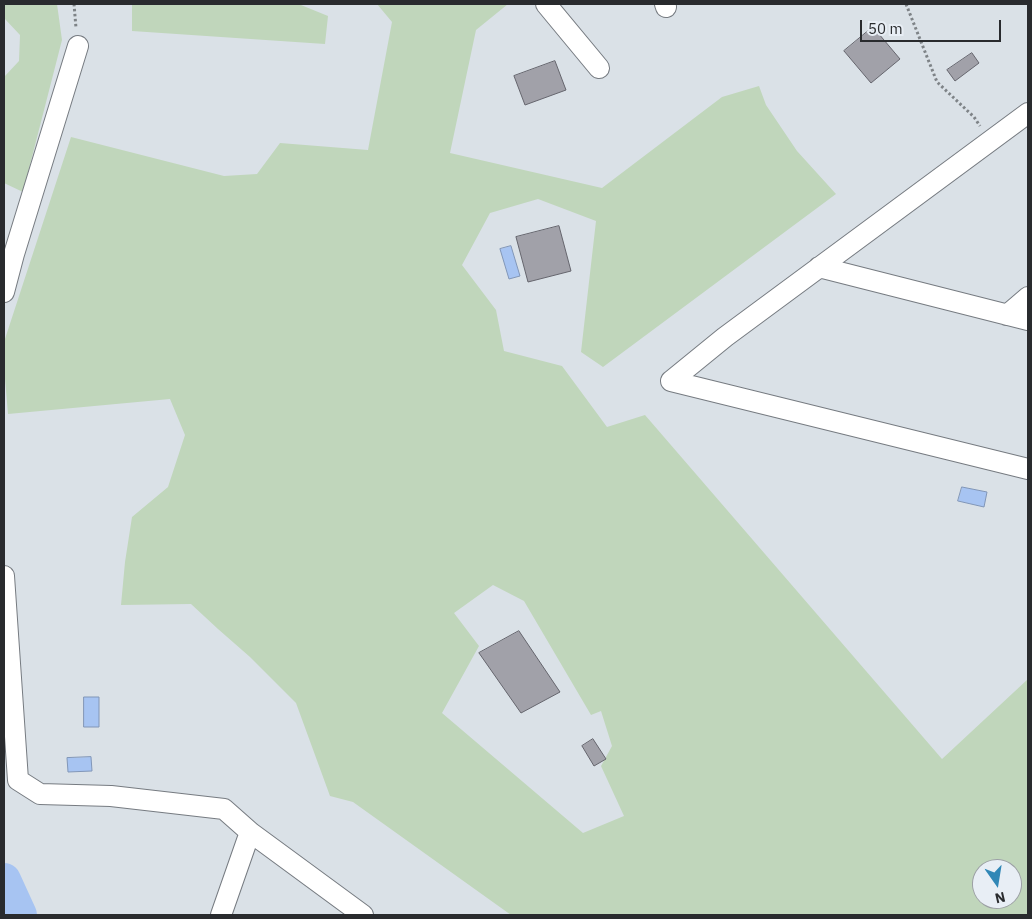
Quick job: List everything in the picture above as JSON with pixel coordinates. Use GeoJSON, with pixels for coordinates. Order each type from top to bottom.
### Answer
{"type":"FeatureCollection","features":[{"type":"Feature","properties":{"kind":"street"},"geometry":{"type":"LineString","coordinates":[[546,4],[599,68]]}},
{"type":"Feature","properties":{"kind":"street"},"geometry":{"type":"LineString","coordinates":[[4,292],[16,245],[78,46]]}},
{"type":"Feature","properties":{"kind":"street"},"geometry":{"type":"LineString","coordinates":[[1028,112],[725,337],[671,382],[1028,469]]}},
{"type":"Feature","properties":{"kind":"street"},"geometry":{"type":"LineString","coordinates":[[819,267],[1028,320]]}},
{"type":"Feature","properties":{"kind":"street"},"geometry":{"type":"LineString","coordinates":[[1007,314],[1028,296]]}},
{"type":"Feature","properties":{"kind":"street"},"geometry":{"type":"LineString","coordinates":[[4,576],[18,780],[40,794],[112,796],[224,809],[250,832],[364,915]]}},
{"type":"Feature","properties":{"kind":"street"},"geometry":{"type":"LineString","coordinates":[[221,915],[250,832]]}},
{"type":"Feature","properties":{"kind":"path"},"geometry":{"type":"LineString","coordinates":[[74,4],[78,46]]}},
{"type":"Feature","properties":{"kind":"path"},"geometry":{"type":"LineString","coordinates":[[906,4],[937,82],[974,116],[990,141]]}},
{"type":"Feature","properties":{"kind":"green space"},"geometry":{"type":"Polygon","coordinates":[[[4,4],[57,4],[62,40],[23,192],[4,183],[4,77],[19,61],[20,35],[4,18],[4,4]]]}},
{"type":"Feature","properties":{"kind":"green space"},"geometry":{"type":"Polygon","coordinates":[[[132,4],[300,4],[328,16],[325,44],[132,31],[132,4]]]}},
{"type":"Feature","properties":{"kind":"green space"},"geometry":{"type":"Polygon","coordinates":[[[377,4],[508,4],[476,30],[450,153],[602,188],[722,97],[759,86],[766,105],[797,151],[836,194],[603,367],[581,352],[596,221],[538,199],[490,213],[462,265],[496,310],[504,351],[562,366],[607,427],[645,415],[942,759],[1028,679],[1028,915],[511,915],[353,802],[330,796],[296,703],[250,657],[191,604],[121,605],[132,517],[168,487],[185,435],[170,399],[8,414],[4,342],[71,137],[224,176],[257,174],[280,143],[368,150],[392,22],[377,4]],[[493,585],[454,613],[479,646],[442,713],[583,833],[624,816],[601,766],[612,746],[601,711],[591,715],[524,601],[493,585]]]}},
{"type":"Feature","properties":{"kind":"water"},"geometry":{"type":"Polygon","coordinates":[[[511,246],[520,276],[509,279],[500,249],[511,246]]]}},
{"type":"Feature","properties":{"kind":"water"},"geometry":{"type":"Polygon","coordinates":[[[962,487],[987,492],[984,507],[958,501],[962,487]]]}},
{"type":"Feature","properties":{"kind":"water"},"geometry":{"type":"Polygon","coordinates":[[[84,697],[99,697],[99,727],[84,727],[84,697]]]}},
{"type":"Feature","properties":{"kind":"water"},"geometry":{"type":"Polygon","coordinates":[[[91,757],[92,771],[68,772],[67,758],[91,757]]]}},
{"type":"Feature","properties":{"kind":"building"},"geometry":{"type":"Polygon","coordinates":[[[873,27],[900,59],[871,83],[844,51],[873,27]]]}},
{"type":"Feature","properties":{"kind":"building"},"geometry":{"type":"Polygon","coordinates":[[[972,53],[979,63],[955,81],[947,70],[972,53]]]}},
{"type":"Feature","properties":{"kind":"building"},"geometry":{"type":"Polygon","coordinates":[[[555,61],[566,90],[525,105],[514,76],[555,61]]]}},
{"type":"Feature","properties":{"kind":"building"},"geometry":{"type":"Polygon","coordinates":[[[559,226],[571,271],[528,282],[516,237],[559,226]]]}},
{"type":"Feature","properties":{"kind":"building"},"geometry":{"type":"Polygon","coordinates":[[[519,631],[560,692],[521,713],[479,653],[519,631]]]}},
{"type":"Feature","properties":{"kind":"building"},"geometry":{"type":"Polygon","coordinates":[[[593,739],[606,759],[594,766],[582,746],[593,739]]]}},
{"type":"Feature","properties":{"kind":"waterway"},"geometry":{"type":"LineString","coordinates":[[4,880],[20,915]]}}]}
